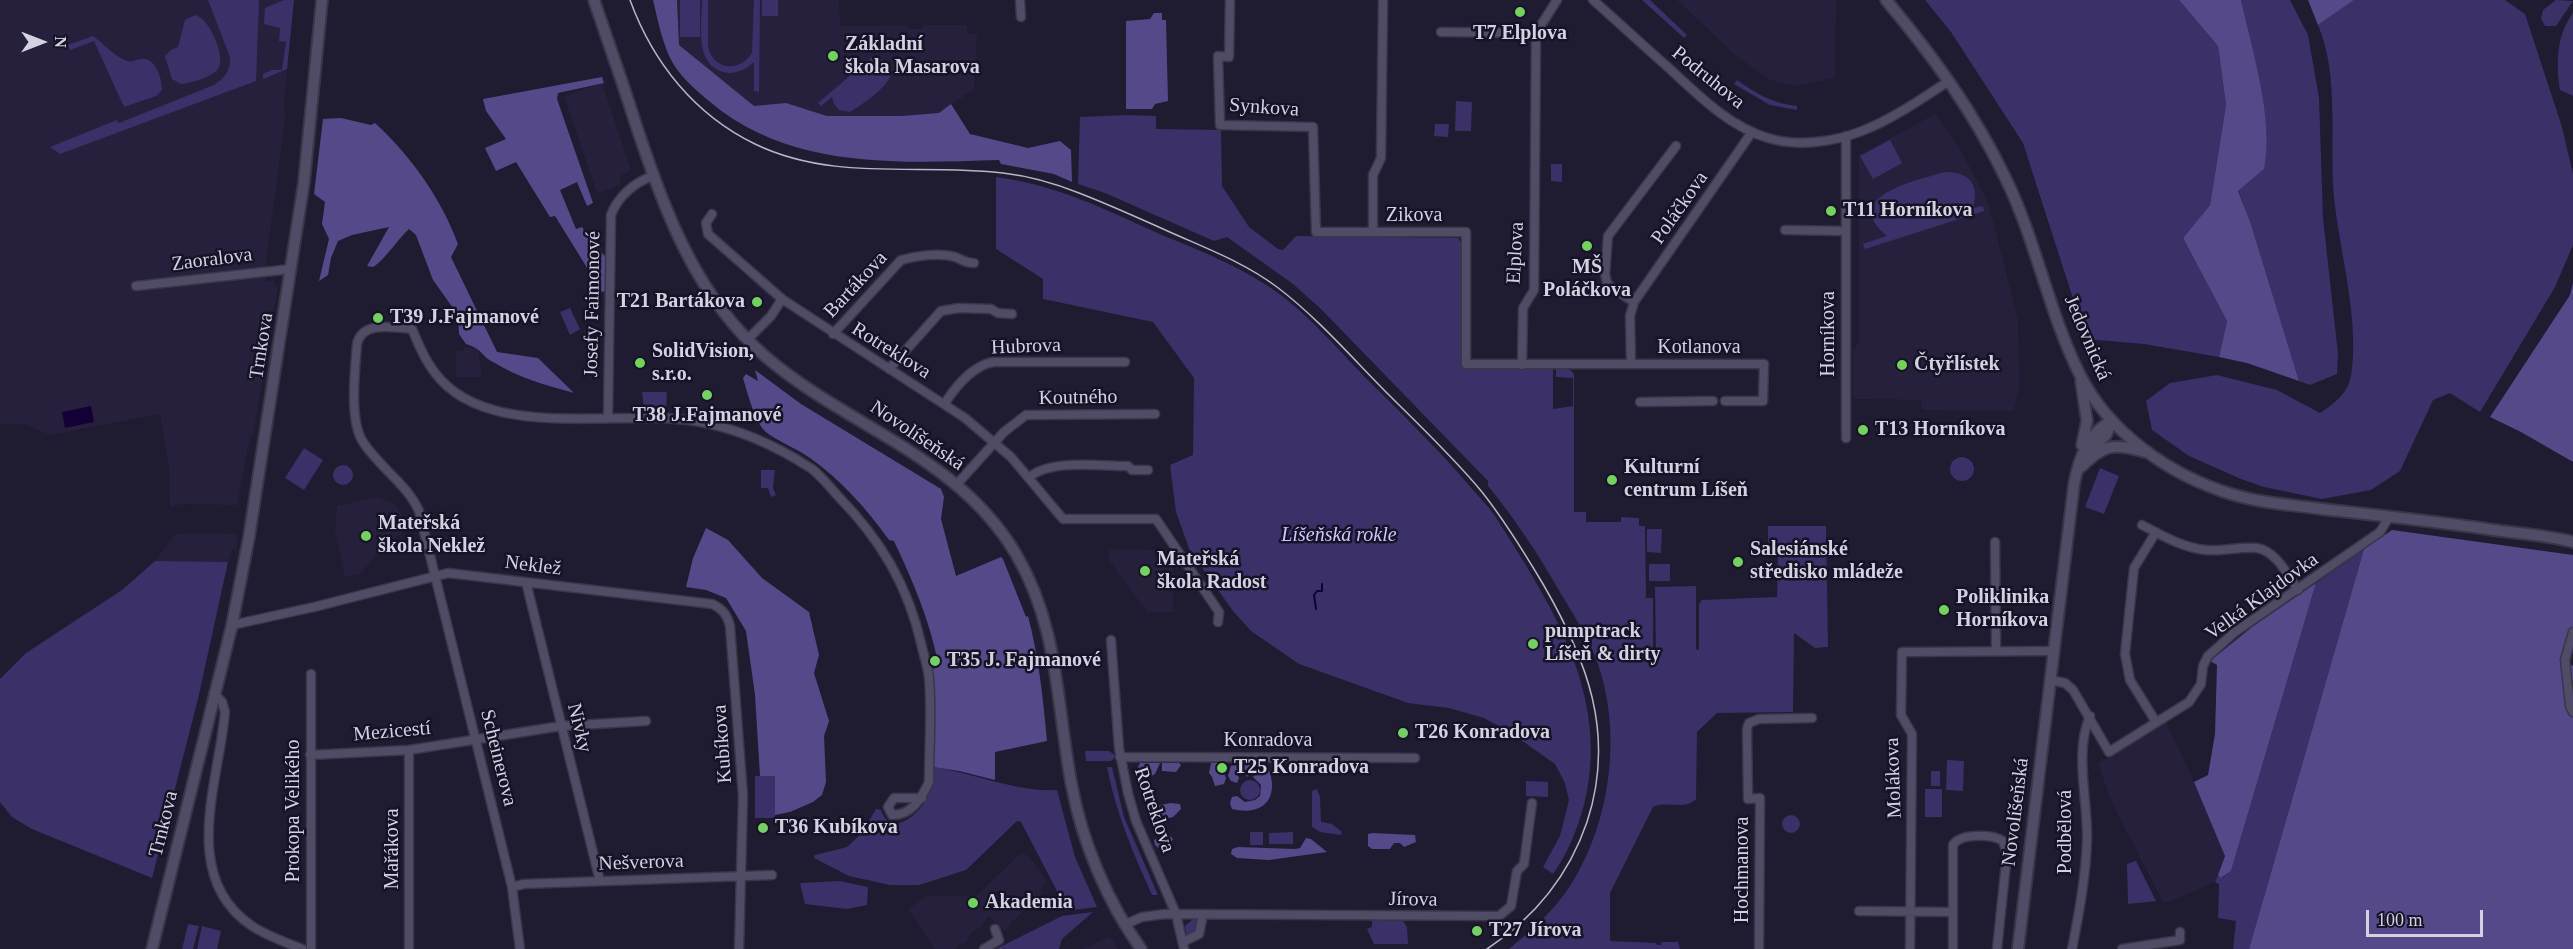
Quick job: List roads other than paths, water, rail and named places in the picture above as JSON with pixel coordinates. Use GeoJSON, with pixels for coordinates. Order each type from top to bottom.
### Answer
{"type":"FeatureCollection","features":[{"type":"Feature","properties":{"kind":"street","name":"Trnkova"},"geometry":{"type":"LineString","coordinates":[[152,949],[232,625],[255,504],[305,171],[322,0]]}},
{"type":"Feature","properties":{"kind":"street","name":"Novolíšeňská"},"geometry":{"type":"LineString","coordinates":[[594,0],[653,176],[675,232],[696,272],[718,305],[748,339],[790,375],[920,456],[957,484],[998,527],[1019,561],[1037,598],[1054,657],[1070,777],[1078,813],[1097,868],[1124,925],[1141,949]]}},
{"type":"Feature","properties":{"kind":"street"},"geometry":{"type":"LineString","coordinates":[[1020,0],[1021,17]]}},
{"type":"Feature","properties":{"kind":"street","name":"Synkova"},"geometry":{"type":"LineString","coordinates":[[1230,0],[1229,57],[1218,56],[1220,125],[1313,127],[1316,232],[1373,232]]}},
{"type":"Feature","properties":{"kind":"street","name":"Zikova"},"geometry":{"type":"LineString","coordinates":[[1383,0],[1381,158],[1373,175],[1373,232],[1466,232],[1466,364],[1522,365]]}},
{"type":"Feature","properties":{"kind":"street"},"geometry":{"type":"LineString","coordinates":[[1441,32],[1536,33],[1557,0]]}},
{"type":"Feature","properties":{"kind":"street","name":"Podruhova"},"geometry":{"type":"LineString","coordinates":[[1593,0],[1705,101],[1729,119],[1765,138],[1794,142],[1824,141],[1846,136],[1862,131],[1902,111],[1949,81]]}},
{"type":"Feature","properties":{"kind":"street","name":"Jedovnická"},"geometry":{"type":"LineString","coordinates":[[1886,0],[1929,50],[2012,192],[2066,344],[2080,375],[2112,421],[2148,453],[2204,486],[2256,500],[2486,528],[2573,542]]}},
{"type":"Feature","properties":{"kind":"street","name":"Elplova"},"geometry":{"type":"LineString","coordinates":[[1522,365],[1522,308],[1534,290],[1536,33]]}},
{"type":"Feature","properties":{"kind":"street","name":"Poláčkova"},"geometry":{"type":"LineString","coordinates":[[1631,364],[1630,316],[1634,302],[1752,132]]}},
{"type":"Feature","properties":{"kind":"street","name":"Horníkova"},"geometry":{"type":"LineString","coordinates":[[1846,136],[1846,438]]}},
{"type":"Feature","properties":{"kind":"street","name":"Poláčkova"},"geometry":{"type":"LineString","coordinates":[[1634,302],[1607,283],[1605,274],[1608,236],[1676,146]]}},
{"type":"Feature","properties":{"kind":"street","name":"Josefy Faimonové"},"geometry":{"type":"LineString","coordinates":[[608,417],[611,215],[616,205],[636,183],[653,176]]}},
{"type":"Feature","properties":{"kind":"street","name":"Rotreklova"},"geometry":{"type":"LineString","coordinates":[[712,214],[706,223],[708,234],[782,300],[945,404],[995,442],[1030,477],[1063,519],[1156,519],[1219,612],[1218,622]]}},
{"type":"Feature","properties":{"kind":"street"},"geometry":{"type":"LineString","coordinates":[[1785,230],[1846,231]]}},
{"type":"Feature","properties":{"kind":"street","name":"Bartákova"},"geometry":{"type":"LineString","coordinates":[[833,334],[901,260],[917,256],[954,256],[966,263],[974,263]]}},
{"type":"Feature","properties":{"kind":"street","name":"Zaoralova"},"geometry":{"type":"LineString","coordinates":[[136,286],[291,269]]}},
{"type":"Feature","properties":{"kind":"street"},"geometry":{"type":"LineString","coordinates":[[748,339],[771,316],[782,300]]}},
{"type":"Feature","properties":{"kind":"street"},"geometry":{"type":"LineString","coordinates":[[889,369],[941,311],[959,308],[991,309],[998,314],[1012,314]]}},
{"type":"Feature","properties":{"kind":"street"},"geometry":{"type":"LineString","coordinates":[[435,576],[416,505],[364,445],[356,427],[358,340],[369,329],[412,329],[427,362],[442,381],[457,394],[493,409],[530,419],[608,417],[694,421],[742,433],[774,446],[814,470],[850,507],[884,551],[914,612],[929,676],[929,782],[922,798]]}},
{"type":"Feature","properties":{"kind":"street","name":"Hubrova"},"geometry":{"type":"LineString","coordinates":[[945,404],[951,393],[980,365],[987,363],[1125,362]]}},
{"type":"Feature","properties":{"kind":"street"},"geometry":{"type":"LineString","coordinates":[[1522,365],[1631,364]]}},
{"type":"Feature","properties":{"kind":"street","name":"Kotlanova"},"geometry":{"type":"LineString","coordinates":[[1631,364],[1764,364],[1763,401],[1725,401]]}},
{"type":"Feature","properties":{"kind":"street"},"geometry":{"type":"LineString","coordinates":[[2079,466],[2087,428],[2080,375]]}},
{"type":"Feature","properties":{"kind":"street"},"geometry":{"type":"LineString","coordinates":[[1640,402],[1713,401]]}},
{"type":"Feature","properties":{"kind":"street","name":"Koutného"},"geometry":{"type":"LineString","coordinates":[[957,484],[995,442],[1026,415],[1155,414]]}},
{"type":"Feature","properties":{"kind":"street","name":"Novolíšeňská"},"geometry":{"type":"LineString","coordinates":[[2018,949],[2065,550],[2079,466],[2084,450],[2095,431],[2112,421]]}},
{"type":"Feature","properties":{"kind":"street"},"geometry":{"type":"LineString","coordinates":[[2079,466],[2102,448],[2122,446],[2148,453]]}},
{"type":"Feature","properties":{"kind":"street"},"geometry":{"type":"LineString","coordinates":[[1030,477],[1037,471],[1051,466],[1128,466],[1132,470],[1148,470]]}},
{"type":"Feature","properties":{"kind":"street","name":"Velká Klajdovka"},"geometry":{"type":"LineString","coordinates":[[2090,716],[2109,752],[2156,722],[2193,697],[2200,684],[2202,666],[2208,656],[2235,632],[2380,532],[2389,517]]}},
{"type":"Feature","properties":{"kind":"street"},"geometry":{"type":"LineString","coordinates":[[2142,525],[2190,547],[2206,550],[2257,548],[2265,551],[2278,562],[2298,590]]}},
{"type":"Feature","properties":{"kind":"street"},"geometry":{"type":"LineString","coordinates":[[2156,532],[2139,556],[2131,583],[2125,654],[2130,680],[2156,722]]}},
{"type":"Feature","properties":{"kind":"street"},"geometry":{"type":"LineString","coordinates":[[1995,542],[1996,651]]}},
{"type":"Feature","properties":{"kind":"street","name":"Neklež"},"geometry":{"type":"LineString","coordinates":[[232,625],[448,573],[712,604],[725,612]]}},
{"type":"Feature","properties":{"kind":"street","name":"Scheinerova"},"geometry":{"type":"LineString","coordinates":[[435,576],[512,887],[520,949]]}},
{"type":"Feature","properties":{"kind":"street","name":"Nivky"},"geometry":{"type":"LineString","coordinates":[[526,582],[600,881]]}},
{"type":"Feature","properties":{"kind":"street","name":"Kubíkova"},"geometry":{"type":"LineString","coordinates":[[725,612],[730,626],[742,786],[739,949]]}},
{"type":"Feature","properties":{"kind":"street"},"geometry":{"type":"LineString","coordinates":[[2573,632],[2565,660],[2565,670],[2573,712]]}},
{"type":"Feature","properties":{"kind":"street","name":"Rotreklova"},"geometry":{"type":"LineString","coordinates":[[1111,640],[1120,753],[1136,821],[1176,914],[1184,946]]}},
{"type":"Feature","properties":{"kind":"street","name":"Molákova"},"geometry":{"type":"LineString","coordinates":[[1910,949],[1912,734],[1902,715],[1902,652],[2053,651]]}},
{"type":"Feature","properties":{"kind":"street","name":"Prokopa Velikého"},"geometry":{"type":"LineString","coordinates":[[311,674],[311,949]]}},
{"type":"Feature","properties":{"kind":"street"},"geometry":{"type":"LineString","coordinates":[[2049,680],[2065,683],[2073,690],[2090,716]]}},
{"type":"Feature","properties":{"kind":"street"},"geometry":{"type":"LineString","coordinates":[[214,693],[222,702],[225,712],[207,845],[212,873],[220,891],[240,917],[252,927],[302,949]]}},
{"type":"Feature","properties":{"kind":"street","name":"Podbělová"},"geometry":{"type":"LineString","coordinates":[[2072,949],[2080,910],[2087,841],[2083,773],[2086,728],[2090,716]]}},
{"type":"Feature","properties":{"kind":"street","name":"Hochmanova"},"geometry":{"type":"LineString","coordinates":[[1759,949],[1760,798],[1748,799],[1749,723],[1759,719],[1812,718]]}},
{"type":"Feature","properties":{"kind":"street","name":"Mezicestí"},"geometry":{"type":"LineString","coordinates":[[310,755],[409,750],[561,726],[646,721]]}},
{"type":"Feature","properties":{"kind":"street","name":"Mařákova"},"geometry":{"type":"LineString","coordinates":[[409,750],[409,949]]}},
{"type":"Feature","properties":{"kind":"street","name":"Konradova"},"geometry":{"type":"LineString","coordinates":[[1120,753],[1415,758]]}},
{"type":"Feature","properties":{"kind":"street","name":"Jírova"},"geometry":{"type":"LineString","coordinates":[[1124,925],[1142,917],[1176,914],[1499,916],[1511,906],[1517,871],[1524,864],[1532,803]]}},
{"type":"Feature","properties":{"kind":"street"},"geometry":{"type":"LineString","coordinates":[[1953,949],[1954,842],[1966,837],[2001,839],[2005,845],[2007,854],[1997,949]]}},
{"type":"Feature","properties":{"kind":"street","name":"Nešverova"},"geometry":{"type":"LineString","coordinates":[[512,887],[524,884],[772,875]]}},
{"type":"Feature","properties":{"kind":"street"},"geometry":{"type":"LineString","coordinates":[[1859,911],[1952,912]]}},
{"type":"Feature","properties":{"kind":"street"},"geometry":{"type":"LineString","coordinates":[[1184,946],[1199,934],[1203,915]]}},
{"type":"Feature","properties":{"kind":"street"},"geometry":{"type":"LineString","coordinates":[[984,949],[999,940],[995,929]]}},
{"type":"Feature","properties":{"kind":"street"},"geometry":{"type":"LineString","coordinates":[[2122,949],[2180,940],[2180,932]]}},
{"type":"Feature","properties":{"kind":"waterway"},"geometry":{"type":"LineString","coordinates":[[1316,609],[1314,595],[1317,591],[1322,591],[1322,584]]}},
{"type":"Feature","properties":{"kind":"tram line"},"geometry":{"type":"LineString","coordinates":[[630,0],[651,45],[679,85],[713,118],[755,144],[785,156],[846,167],[972,170],[1013,174],[1041,180],[1114,207],[1252,271],[1277,287],[1321,325],[1460,467],[1506,525],[1536,572],[1573,641],[1592,698],[1599,758],[1595,790],[1587,822],[1570,860],[1548,894],[1535,909],[1520,924],[1487,949]]}},
{"type":"Feature","properties":{"kind":"place","name":"T7 Elplova"},"geometry":{"type":"Point","coordinates":[1520,12]}},
{"type":"Feature","properties":{"kind":"place","name":"Základní škola Masarova"},"geometry":{"type":"Point","coordinates":[833,56]}},
{"type":"Feature","properties":{"kind":"place","name":"T11 Horníkova"},"geometry":{"type":"Point","coordinates":[1831,211]}},
{"type":"Feature","properties":{"kind":"place","name":"MŠ Poláčkova"},"geometry":{"type":"Point","coordinates":[1587,246]}},
{"type":"Feature","properties":{"kind":"place","name":"T21 Bartákova"},"geometry":{"type":"Point","coordinates":[757,302]}},
{"type":"Feature","properties":{"kind":"place","name":"T39 J.Fajmanové"},"geometry":{"type":"Point","coordinates":[378,318]}},
{"type":"Feature","properties":{"kind":"place","name":"SolidVision, s.r.o."},"geometry":{"type":"Point","coordinates":[640,363]}},
{"type":"Feature","properties":{"kind":"place","name":"Čtyřlístek"},"geometry":{"type":"Point","coordinates":[1902,365]}},
{"type":"Feature","properties":{"kind":"place","name":"T38 J.Fajmanové"},"geometry":{"type":"Point","coordinates":[707,395]}},
{"type":"Feature","properties":{"kind":"place","name":"T13 Horníkova"},"geometry":{"type":"Point","coordinates":[1863,430]}},
{"type":"Feature","properties":{"kind":"place","name":"Kulturní centrum Líšeň"},"geometry":{"type":"Point","coordinates":[1612,480]}},
{"type":"Feature","properties":{"kind":"place","name":"Mateřská škola Neklež"},"geometry":{"type":"Point","coordinates":[366,536]}},
{"type":"Feature","properties":{"kind":"place","name":"Salesiánské středisko mládeže"},"geometry":{"type":"Point","coordinates":[1738,562]}},
{"type":"Feature","properties":{"kind":"place","name":"Mateřská škola Radost"},"geometry":{"type":"Point","coordinates":[1145,571]}},
{"type":"Feature","properties":{"kind":"place","name":"Poliklinika Horníkova"},"geometry":{"type":"Point","coordinates":[1944,610]}},
{"type":"Feature","properties":{"kind":"place","name":"pumptrack Líšeň & dirty"},"geometry":{"type":"Point","coordinates":[1533,644]}},
{"type":"Feature","properties":{"kind":"place","name":"T35 J. Fajmanové"},"geometry":{"type":"Point","coordinates":[935,661]}},
{"type":"Feature","properties":{"kind":"place","name":"T26 Konradova"},"geometry":{"type":"Point","coordinates":[1403,733]}},
{"type":"Feature","properties":{"kind":"place","name":"T25 Konradova"},"geometry":{"type":"Point","coordinates":[1222,768]}},
{"type":"Feature","properties":{"kind":"place","name":"T36 Kubíkova"},"geometry":{"type":"Point","coordinates":[763,828]}},
{"type":"Feature","properties":{"kind":"place","name":"Akademia"},"geometry":{"type":"Point","coordinates":[973,903]}},
{"type":"Feature","properties":{"kind":"place","name":"T27 Jírova"},"geometry":{"type":"Point","coordinates":[1477,931]}},
{"type":"Feature","properties":{"kind":"park label","name":"Líšeňská rokle"},"geometry":{"type":"Point","coordinates":[1339,536]}}]}
